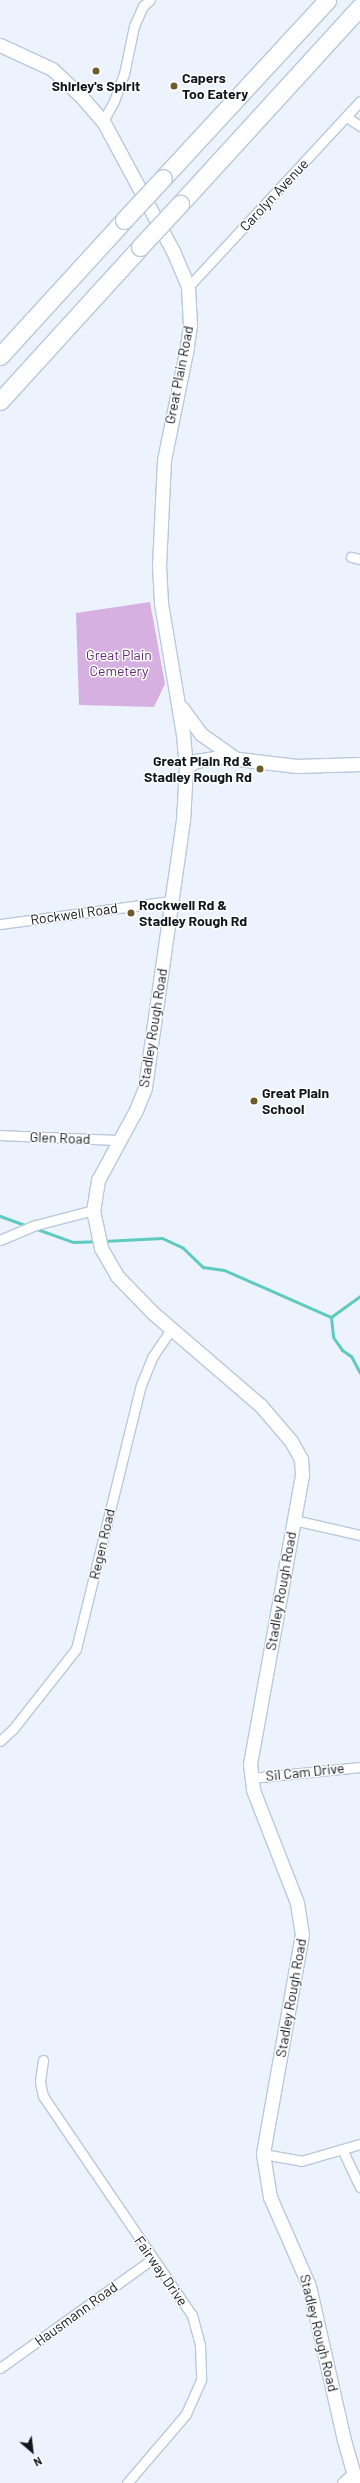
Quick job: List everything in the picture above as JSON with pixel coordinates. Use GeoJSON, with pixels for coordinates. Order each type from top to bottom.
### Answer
{"type":"FeatureCollection","features":[{"type":"Feature","properties":{"kind":"highway"},"geometry":{"type":"LineString","coordinates":[[0,356],[327,0]]}},
{"type":"Feature","properties":{"kind":"highway"},"geometry":{"type":"LineString","coordinates":[[0,401],[360,7]]}},
{"type":"Feature","properties":{"kind":"main road","name":"Great Plain Road"},"geometry":{"type":"LineString","coordinates":[[0,44],[52,69],[80,95],[103,122],[173,251],[188,288],[190,325],[164,460],[159,564],[160,603],[180,705],[186,767],[196,761],[222,757],[296,766],[360,764]]}},
{"type":"Feature","properties":{"kind":"main road","name":"Great Plain Road"},"geometry":{"type":"LineString","coordinates":[[180,705],[202,734],[237,759]]}},
{"type":"Feature","properties":{"kind":"main road","name":"Stadley Rough Road"},"geometry":{"type":"LineString","coordinates":[[186,767],[183,820],[145,1088],[136,1110],[98,1180],[94,1210],[100,1248],[111,1268],[127,1288],[171,1329],[261,1406],[291,1441],[301,1460],[302,1475],[253,1747],[251,1778],[258,1805],[297,1903],[302,1934],[263,2154],[270,2197],[309,2286],[352,2480]]}},
{"type":"Feature","properties":{"kind":"street"},"geometry":{"type":"LineString","coordinates":[[103,122],[114,101],[124,74],[134,26],[143,6],[150,0]]}},
{"type":"Feature","properties":{"kind":"street","name":"Carolyn Avenue"},"geometry":{"type":"LineString","coordinates":[[188,288],[347,117],[360,101]]}},
{"type":"Feature","properties":{"kind":"street"},"geometry":{"type":"LineString","coordinates":[[347,117],[360,126]]}},
{"type":"Feature","properties":{"kind":"street","name":"Rockwell Road"},"geometry":{"type":"LineString","coordinates":[[0,924],[171,901]]}},
{"type":"Feature","properties":{"kind":"street","name":"Glen Road"},"geometry":{"type":"LineString","coordinates":[[0,1135],[119,1140]]}},
{"type":"Feature","properties":{"kind":"street"},"geometry":{"type":"LineString","coordinates":[[0,1240],[36,1225],[94,1210]]}},
{"type":"Feature","properties":{"kind":"street","name":"Regen Road"},"geometry":{"type":"LineString","coordinates":[[0,1741],[13,1728],[76,1649],[141,1385],[153,1356],[171,1329]]}},
{"type":"Feature","properties":{"kind":"street"},"geometry":{"type":"LineString","coordinates":[[294,1520],[360,1535]]}},
{"type":"Feature","properties":{"kind":"street","name":"Sil Cam Drive"},"geometry":{"type":"LineString","coordinates":[[251,1778],[360,1767]]}},
{"type":"Feature","properties":{"kind":"street","name":"Fairway Drive"},"geometry":{"type":"LineString","coordinates":[[44,2060],[40,2082],[43,2096],[152,2259],[192,2315],[200,2345],[201,2380],[186,2414],[127,2483]]}},
{"type":"Feature","properties":{"kind":"street"},"geometry":{"type":"LineString","coordinates":[[263,2154],[301,2161],[360,2144]]}},
{"type":"Feature","properties":{"kind":"street"},"geometry":{"type":"LineString","coordinates":[[342,2149],[360,2187]]}},
{"type":"Feature","properties":{"kind":"street","name":"Hausmann Road"},"geometry":{"type":"LineString","coordinates":[[0,2368],[152,2259]]}},
{"type":"Feature","properties":{"kind":"green space","name":"Great Plain Cemetery"},"geometry":{"type":"Polygon","coordinates":[[[150,602],[165,684],[154,707],[79,705],[76,613],[150,602]]]}},
{"type":"Feature","properties":{"kind":"waterway"},"geometry":{"type":"LineString","coordinates":[[0,1216],[28,1226]]}},
{"type":"Feature","properties":{"kind":"waterway"},"geometry":{"type":"LineString","coordinates":[[34,1228],[73,1242],[96,1241]]}},
{"type":"Feature","properties":{"kind":"waterway"},"geometry":{"type":"LineString","coordinates":[[103,1241],[162,1238],[183,1248],[203,1267],[224,1270],[331,1317],[360,1296]]}},
{"type":"Feature","properties":{"kind":"waterway"},"geometry":{"type":"LineString","coordinates":[[331,1317],[333,1337],[342,1350],[351,1356],[360,1373]]}},
{"type":"Feature","properties":{"kind":"place","name":"Shirley's Spirit"},"geometry":{"type":"Point","coordinates":[96,71]}},
{"type":"Feature","properties":{"kind":"place","name":"Capers Too Eatery"},"geometry":{"type":"Point","coordinates":[174,86]}},
{"type":"Feature","properties":{"kind":"place","name":"Great Plain Rd & Stadley Rough Rd"},"geometry":{"type":"Point","coordinates":[260,769]}},
{"type":"Feature","properties":{"kind":"place","name":"Rockwell Rd & Stadley Rough Rd"},"geometry":{"type":"Point","coordinates":[131,913]}},
{"type":"Feature","properties":{"kind":"place","name":"Great Plain School"},"geometry":{"type":"Point","coordinates":[254,1101]}}]}
